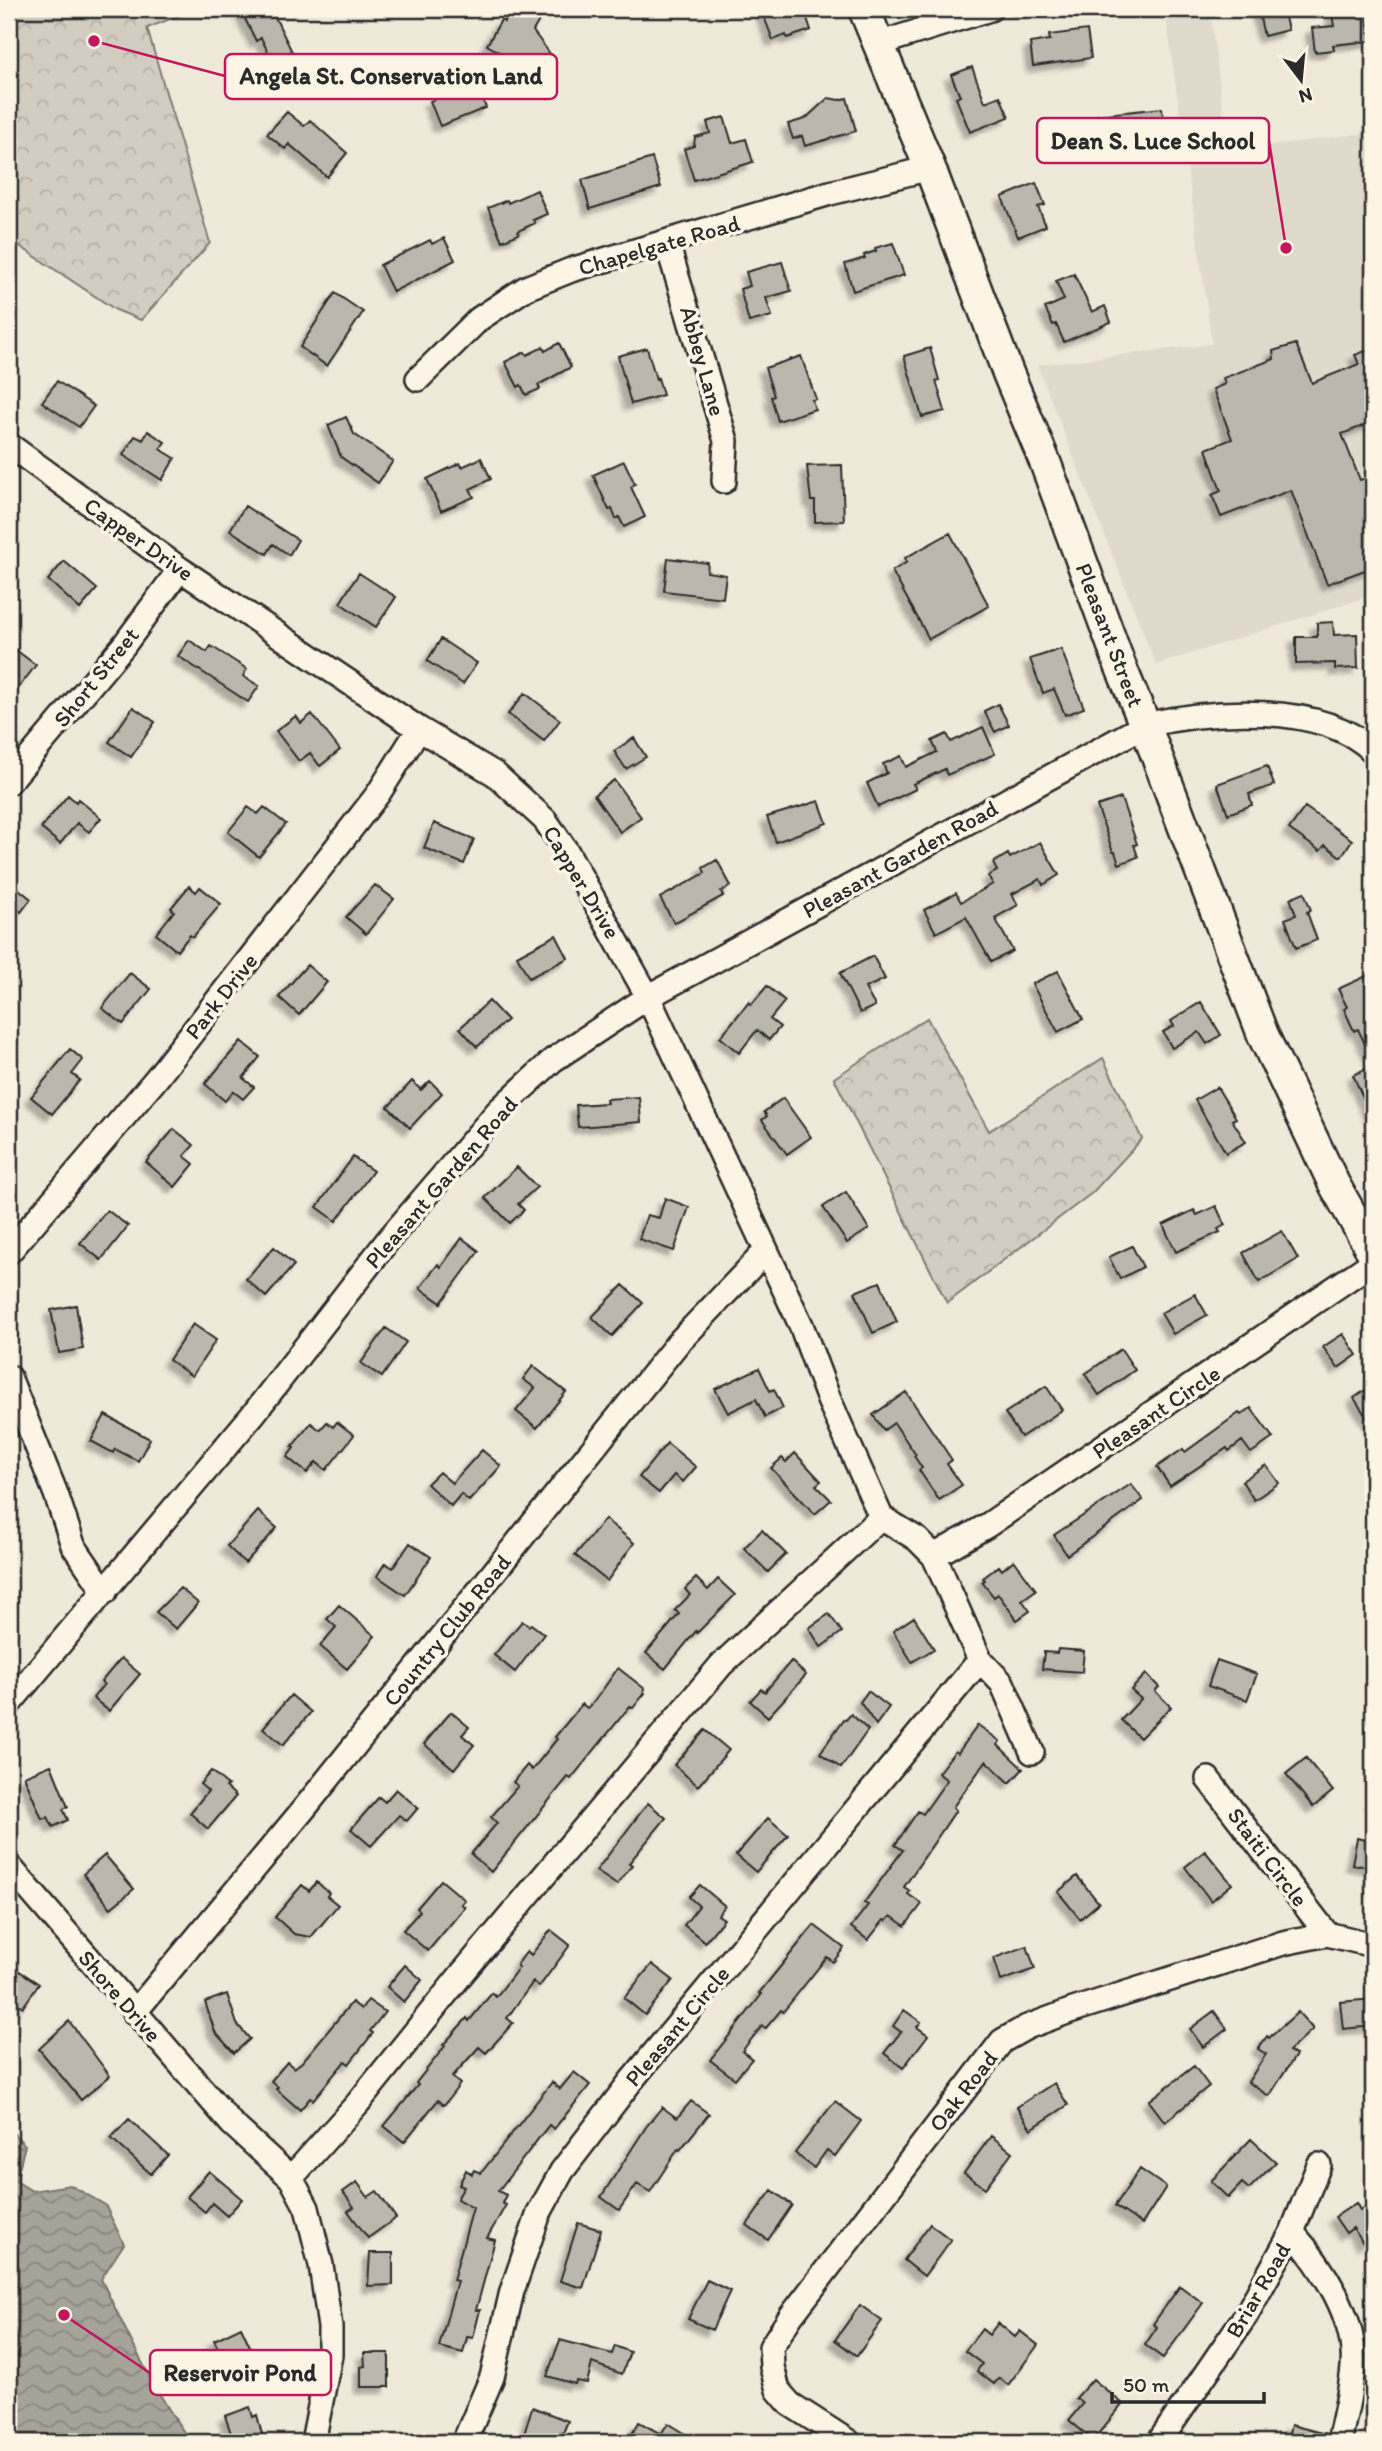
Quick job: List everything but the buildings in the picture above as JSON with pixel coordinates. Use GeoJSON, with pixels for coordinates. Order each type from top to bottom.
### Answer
{"type":"FeatureCollection","features":[{"type":"Feature","properties":{"kind":"main road","name":"Pleasant Street"},"geometry":{"type":"LineString","coordinates":[[864,9],[930,168],[1263,1035],[1334,1184],[1373,1253]]}},
{"type":"Feature","properties":{"kind":"street"},"geometry":{"type":"LineString","coordinates":[[878,44],[989,9]]}},
{"type":"Feature","properties":{"kind":"street","name":"Chapelgate Road"},"geometry":{"type":"LineString","coordinates":[[418,379],[479,319],[526,288],[571,270],[831,193],[930,168]]}},
{"type":"Feature","properties":{"kind":"street","name":"Abbey Lane"},"geometry":{"type":"LineString","coordinates":[[667,243],[726,441],[724,481]]}},
{"type":"Feature","properties":{"kind":"street","name":"Capper Drive"},"geometry":{"type":"LineString","coordinates":[[9,446],[180,569],[419,729],[495,774],[545,820],[567,852],[648,997],[801,1325],[839,1424],[881,1517]]}},
{"type":"Feature","properties":{"kind":"street","name":"Short Street"},"geometry":{"type":"LineString","coordinates":[[9,782],[124,645],[180,569]]}},
{"type":"Feature","properties":{"kind":"street","name":"Pleasant Garden Road"},"geometry":{"type":"LineString","coordinates":[[9,1704],[255,1412],[388,1240],[498,1111],[554,1060],[648,997],[1145,725],[1224,712],[1271,715],[1321,722],[1361,739],[1373,751]]}},
{"type":"Feature","properties":{"kind":"street","name":"Park Drive"},"geometry":{"type":"LineString","coordinates":[[9,1252],[165,1068],[378,794],[419,729]]}},
{"type":"Feature","properties":{"kind":"street","name":"Country Club Road"},"geometry":{"type":"LineString","coordinates":[[134,2013],[303,1810],[677,1344],[765,1252]]}},
{"type":"Feature","properties":{"kind":"street","name":"Pleasant Circle"},"geometry":{"type":"LineString","coordinates":[[934,1556],[988,1525],[1373,1262]]}},
{"type":"Feature","properties":{"kind":"street"},"geometry":{"type":"LineString","coordinates":[[9,1377],[56,1494],[73,1545],[105,1592]]}},
{"type":"Feature","properties":{"kind":"street"},"geometry":{"type":"LineString","coordinates":[[313,2442],[330,2355],[330,2327],[321,2265],[307,2208],[291,2178],[358,2103],[467,1967],[722,1665],[881,1517],[917,1539],[934,1556],[980,1660],[1002,1683],[1032,1752]]}},
{"type":"Feature","properties":{"kind":"street","name":"Pleasant Circle"},"geometry":{"type":"LineString","coordinates":[[464,2442],[492,2377],[512,2291],[539,2213],[562,2171],[631,2081],[980,1660]]}},
{"type":"Feature","properties":{"kind":"street","name":"Staiti Circle"},"geometry":{"type":"LineString","coordinates":[[1208,1779],[1327,1934]]}},
{"type":"Feature","properties":{"kind":"street","name":"Shore Drive"},"geometry":{"type":"LineString","coordinates":[[9,1866],[232,2124],[291,2178]]}},
{"type":"Feature","properties":{"kind":"street","name":"Oak Road"},"geometry":{"type":"LineString","coordinates":[[849,2442],[790,2404],[778,2390],[772,2367],[771,2347],[799,2305],[1002,2041],[1027,2027],[1070,2011],[1283,1943],[1327,1934],[1373,1945]]}},
{"type":"Feature","properties":{"kind":"street","name":"Briar Road"},"geometry":{"type":"LineString","coordinates":[[1159,2442],[1246,2315],[1293,2232],[1319,2165]]}},
{"type":"Feature","properties":{"kind":"street"},"geometry":{"type":"LineString","coordinates":[[1293,2232],[1315,2258],[1337,2297],[1350,2337],[1353,2366],[1339,2442]]}},
{"type":"Feature","properties":{"kind":"shaded area"},"geometry":{"type":"Polygon","coordinates":[[[1165,9],[1210,9],[1228,151],[1373,132],[1373,595],[1156,665],[1037,365],[1212,344],[1165,9]]]}},
{"type":"Feature","properties":{"kind":"green space"},"geometry":{"type":"Polygon","coordinates":[[[9,9],[196,9],[147,28],[210,243],[141,320],[116,310],[9,239],[9,9]]]}},
{"type":"Feature","properties":{"kind":"green space"},"geometry":{"type":"Polygon","coordinates":[[[927,1018],[989,1131],[1103,1058],[1142,1139],[1092,1193],[947,1303],[834,1078],[927,1018]]]}},
{"type":"Feature","properties":{"kind":"water"},"geometry":{"type":"Polygon","coordinates":[[[9,2129],[25,2145],[16,2181],[32,2191],[70,2185],[105,2205],[124,2244],[101,2279],[153,2383],[191,2442],[9,2442],[9,2129]]]}},
{"type":"Feature","properties":{"kind":"place","name":"Angela St. Conservation Land"},"geometry":{"type":"Point","coordinates":[94,41]}},
{"type":"Feature","properties":{"kind":"place","name":"Dean S. Luce School"},"geometry":{"type":"Point","coordinates":[1286,248]}},
{"type":"Feature","properties":{"kind":"place","name":"Reservoir Pond"},"geometry":{"type":"Point","coordinates":[64,2315]}}]}
